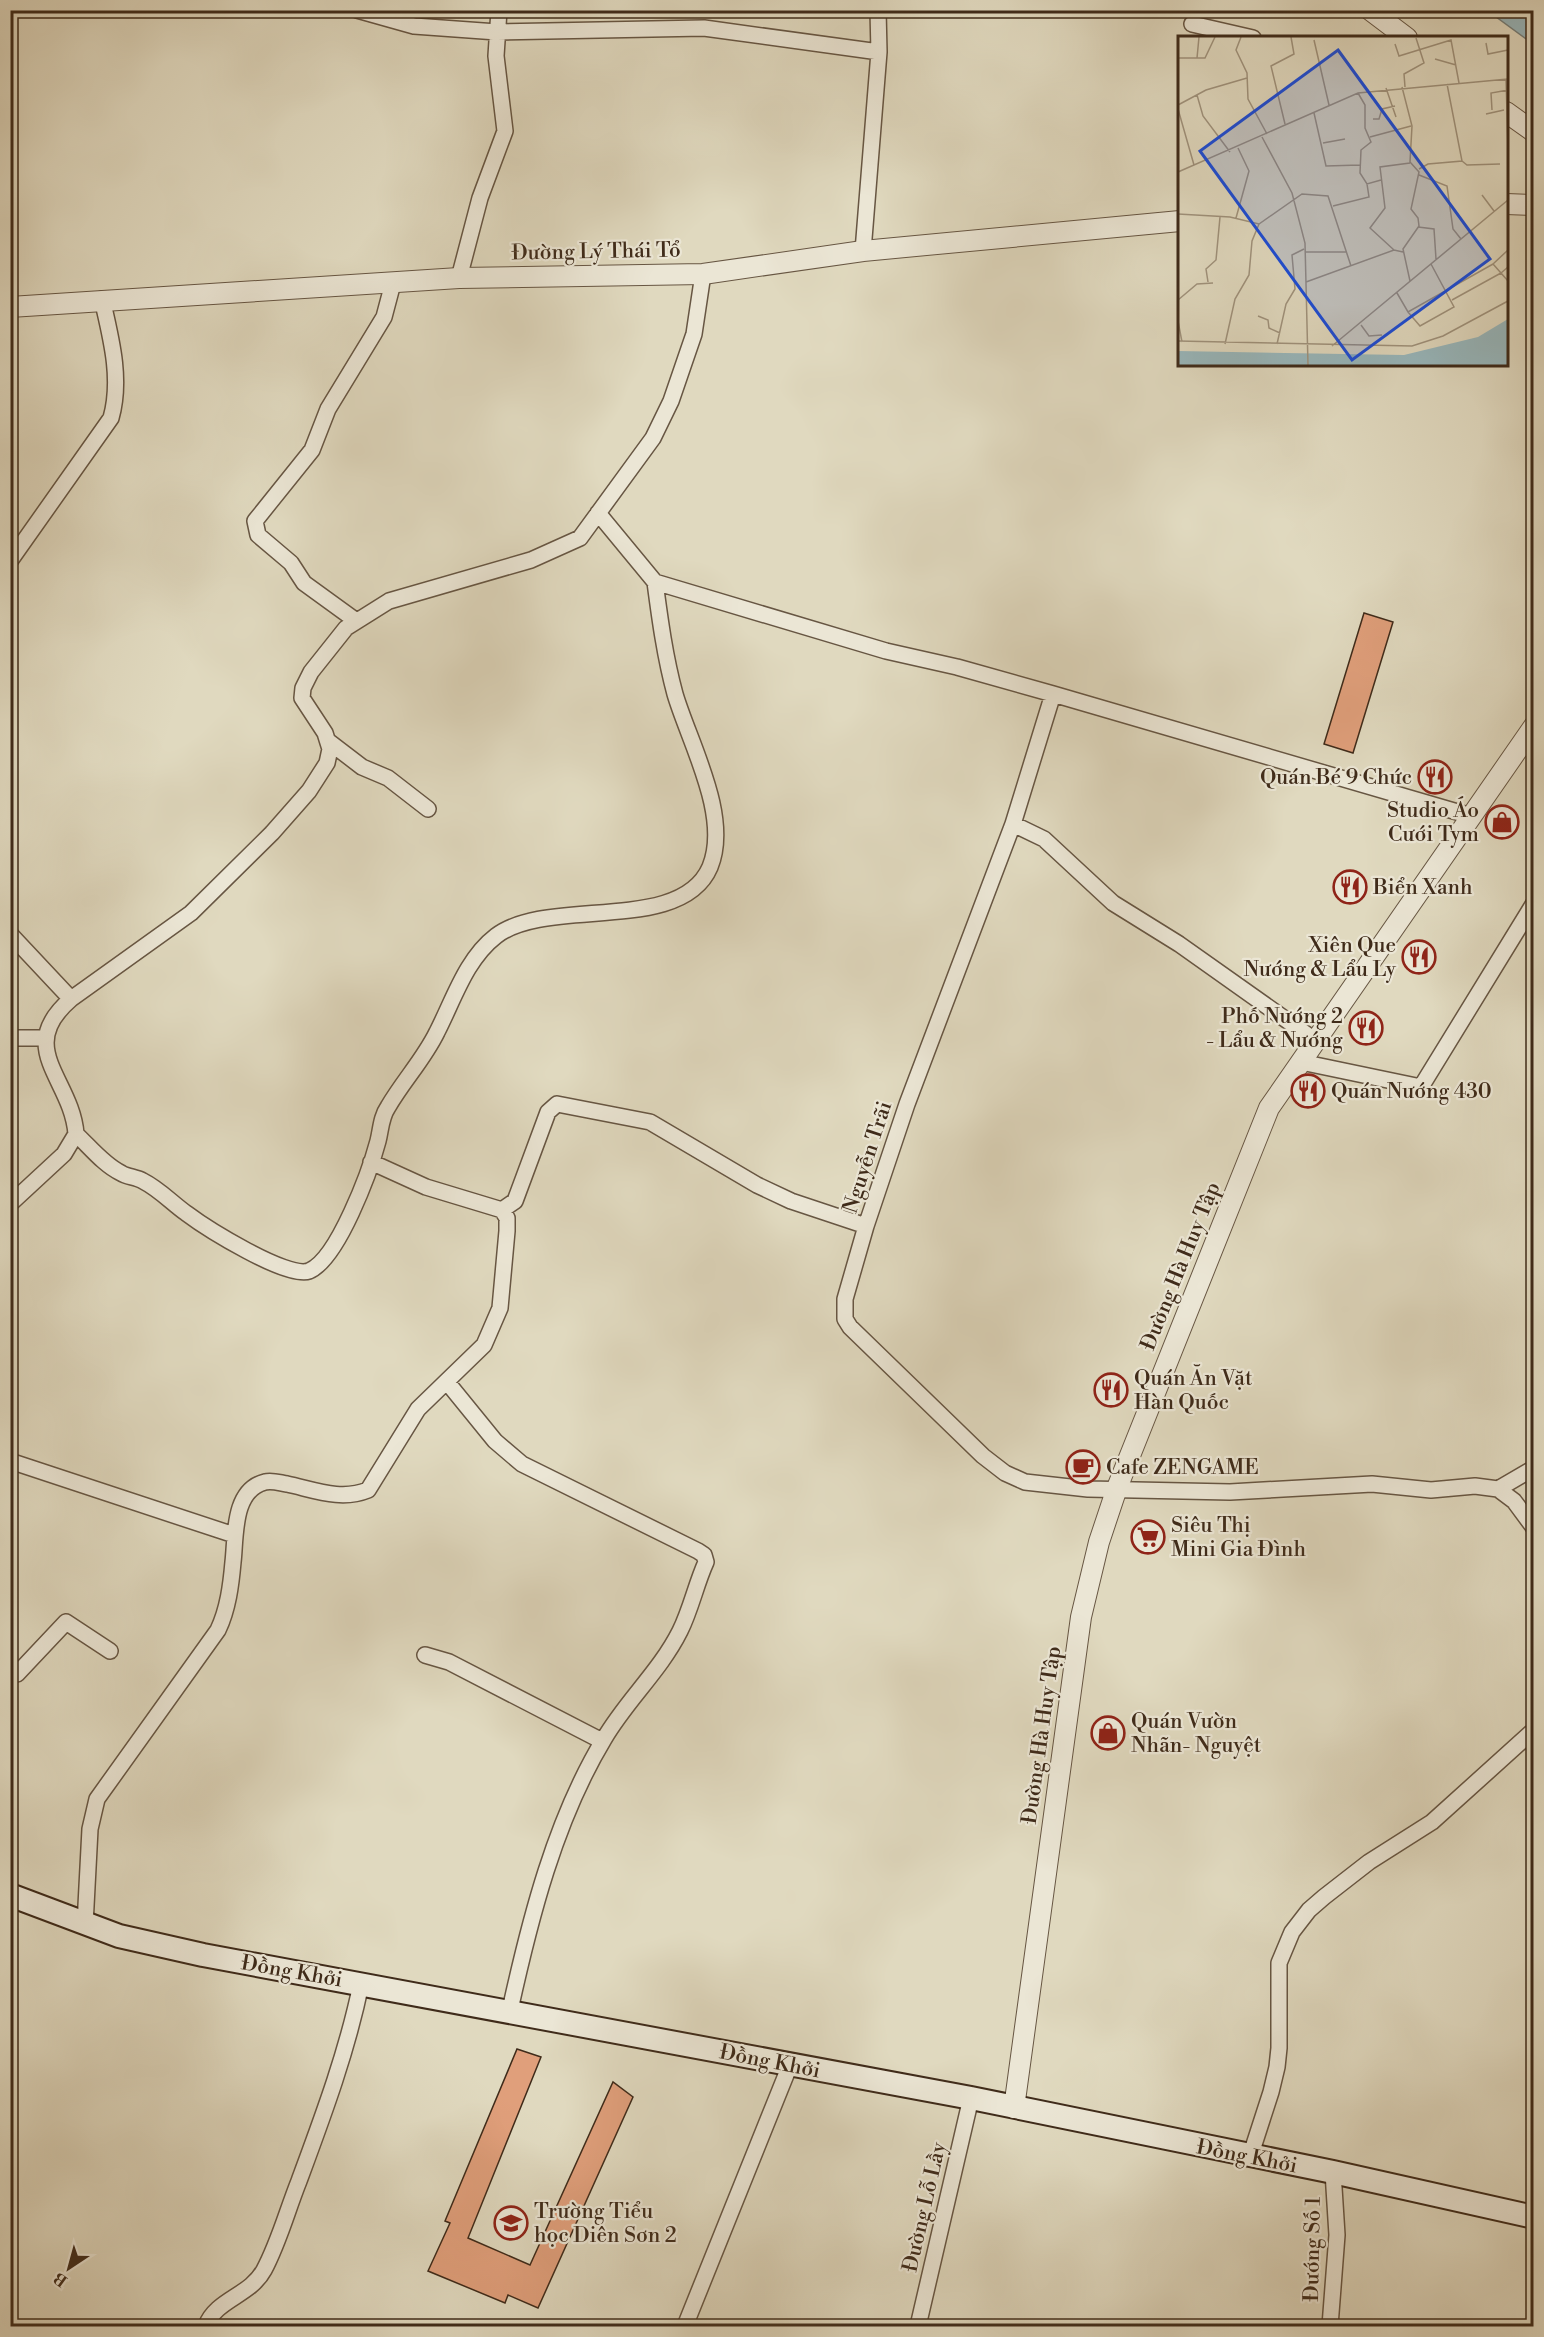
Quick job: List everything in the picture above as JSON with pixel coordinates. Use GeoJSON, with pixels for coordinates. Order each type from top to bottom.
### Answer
{"type":"FeatureCollection","features":[{"type":"Feature","properties":{"kind":"main road","name":"Đồng Khởi"},"geometry":{"type":"LineString","coordinates":[[10,1895],[119,1936],[204,1955],[510,2010],[971,2098],[1250,2157],[1334,2172],[1533,2217]]}},
{"type":"Feature","properties":{"kind":"street"},"geometry":{"type":"LineString","coordinates":[[357,10],[414,26],[497,32],[704,28],[879,52]]}},
{"type":"Feature","properties":{"kind":"street"},"geometry":{"type":"LineString","coordinates":[[459,278],[480,198],[505,131],[495,56],[499,10]]}},
{"type":"Feature","properties":{"kind":"street"},"geometry":{"type":"LineString","coordinates":[[863,251],[879,52],[878,10]]}},
{"type":"Feature","properties":{"kind":"street"},"geometry":{"type":"LineString","coordinates":[[1370,10],[1404,36]]}},
{"type":"Feature","properties":{"kind":"street"},"geometry":{"type":"LineString","coordinates":[[1192,24],[1244,36]]}},
{"type":"Feature","properties":{"kind":"street"},"geometry":{"type":"LineString","coordinates":[[1508,113],[1533,132]]}},
{"type":"Feature","properties":{"kind":"street"},"geometry":{"type":"LineString","coordinates":[[1508,204],[1533,205]]}},
{"type":"Feature","properties":{"kind":"street","name":"Đường Lý Thái Tổ"},"geometry":{"type":"LineString","coordinates":[[10,307],[102,299],[459,278],[703,274],[863,251],[1178,221]]}},
{"type":"Feature","properties":{"kind":"street"},"geometry":{"type":"LineString","coordinates":[[428,809],[388,778],[362,767],[328,741],[304,704],[303,688],[335,639],[355,620],[389,601],[531,560],[580,538],[653,438],[671,401],[692,344],[703,274]]}},
{"type":"Feature","properties":{"kind":"street"},"geometry":{"type":"LineString","coordinates":[[355,620],[304,583],[291,563],[258,535],[255,521],[312,450],[328,409],[384,317],[393,283]]}},
{"type":"Feature","properties":{"kind":"street"},"geometry":{"type":"LineString","coordinates":[[10,561],[111,418],[115,397],[114,360],[102,299]]}},
{"type":"Feature","properties":{"kind":"street"},"geometry":{"type":"LineString","coordinates":[[328,741],[329,755],[321,775],[272,833],[191,913],[71,999],[54,1016],[44,1038],[46,1054],[68,1103],[76,1134],[120,1173],[143,1181],[188,1214],[244,1249],[298,1272],[316,1266],[330,1251],[350,1218],[371,1162],[387,1107],[435,1037],[472,962],[495,936],[506,929],[538,921],[671,902],[694,891],[711,864],[714,838],[712,807],[703,766],[676,696],[663,640],[655,582],[598,513]]}},
{"type":"Feature","properties":{"kind":"street"},"geometry":{"type":"LineString","coordinates":[[655,582],[886,651],[957,667],[1053,694],[1471,816]]}},
{"type":"Feature","properties":{"kind":"street","name":"Nguyễn Trãi"},"geometry":{"type":"LineString","coordinates":[[1053,694],[1013,824],[907,1104],[866,1226],[845,1299],[845,1318],[850,1327],[983,1456],[1005,1473],[1045,1486],[1230,1492],[1372,1484],[1431,1490],[1475,1486],[1498,1489]]}},
{"type":"Feature","properties":{"kind":"street","name":"Đường Hà Huy Tập"},"geometry":{"type":"LineString","coordinates":[[1014,2108],[1081,1617],[1099,1542],[1117,1488],[1269,1108],[1533,726]]}},
{"type":"Feature","properties":{"kind":"street"},"geometry":{"type":"LineString","coordinates":[[1013,824],[1044,839],[1113,903],[1179,944],[1316,1041]]}},
{"type":"Feature","properties":{"kind":"street"},"geometry":{"type":"LineString","coordinates":[[1301,1062],[1421,1087],[1533,903]]}},
{"type":"Feature","properties":{"kind":"street"},"geometry":{"type":"LineString","coordinates":[[10,934],[71,999]]}},
{"type":"Feature","properties":{"kind":"street"},"geometry":{"type":"LineString","coordinates":[[10,1038],[44,1038]]}},
{"type":"Feature","properties":{"kind":"street"},"geometry":{"type":"LineString","coordinates":[[502,1210],[515,1201],[548,1112],[557,1104],[650,1122],[757,1185],[791,1200],[866,1226]]}},
{"type":"Feature","properties":{"kind":"street"},"geometry":{"type":"LineString","coordinates":[[10,1204],[64,1154],[76,1134]]}},
{"type":"Feature","properties":{"kind":"street"},"geometry":{"type":"LineString","coordinates":[[85,1925],[90,1829],[98,1799],[218,1630],[225,1616],[233,1563],[234,1535],[241,1507],[247,1495],[254,1486],[265,1482],[276,1482],[340,1496],[354,1496],[368,1490],[418,1409],[435,1389],[447,1382],[484,1345],[500,1308],[507,1231],[507,1218],[502,1210],[426,1187],[371,1162]]}},
{"type":"Feature","properties":{"kind":"street"},"geometry":{"type":"LineString","coordinates":[[447,1382],[495,1441],[522,1464],[704,1555],[706,1562],[680,1630],[657,1668],[602,1742],[564,1822],[526,1933],[510,2010]]}},
{"type":"Feature","properties":{"kind":"street"},"geometry":{"type":"LineString","coordinates":[[10,1461],[234,1535]]}},
{"type":"Feature","properties":{"kind":"street"},"geometry":{"type":"LineString","coordinates":[[1533,1468],[1498,1489],[1514,1501],[1533,1528]]}},
{"type":"Feature","properties":{"kind":"street"},"geometry":{"type":"LineString","coordinates":[[10,1674],[17,1674],[66,1622],[110,1651]]}},
{"type":"Feature","properties":{"kind":"street"},"geometry":{"type":"LineString","coordinates":[[424,1655],[449,1662],[602,1742]]}},
{"type":"Feature","properties":{"kind":"street"},"geometry":{"type":"LineString","coordinates":[[1250,2157],[1277,2067],[1279,1963],[1292,1932],[1309,1910],[1324,1897],[1369,1862],[1432,1822],[1510,1754],[1533,1730]]}},
{"type":"Feature","properties":{"kind":"street"},"geometry":{"type":"LineString","coordinates":[[206,2326],[221,2305],[252,2285],[262,2274],[280,2238],[337,2077],[361,1984]]}},
{"type":"Feature","properties":{"kind":"street"},"geometry":{"type":"LineString","coordinates":[[685,2326],[790,2065]]}},
{"type":"Feature","properties":{"kind":"street","name":"Đường Lỗ Lầy"},"geometry":{"type":"LineString","coordinates":[[918,2326],[971,2098]]}},
{"type":"Feature","properties":{"kind":"street","name":"Đướng Số 1"},"geometry":{"type":"LineString","coordinates":[[1330,2326],[1336,2235],[1334,2172]]}},
{"type":"Feature","properties":{"kind":"water"},"geometry":{"type":"Polygon","coordinates":[[[1488,11],[1533,11],[1533,44],[1488,11]]]}},
{"type":"Feature","properties":{"kind":"building"},"geometry":{"type":"Polygon","coordinates":[[[1364,613],[1393,622],[1353,753],[1324,744],[1364,613]]]}},
{"type":"Feature","properties":{"kind":"building"},"geometry":{"type":"Polygon","coordinates":[[[517,2049],[541,2057],[468,2238],[530,2265],[613,2082],[633,2097],[538,2308],[508,2295],[505,2303],[428,2271],[450,2223],[445,2221],[517,2049]]]}},
{"type":"Feature","properties":{"kind":"place","name":"Quán Bé 9 Chức"},"geometry":{"type":"Point","coordinates":[1435,777]}},
{"type":"Feature","properties":{"kind":"place","name":"Studio Áo Cưới Tym"},"geometry":{"type":"Point","coordinates":[1502,822]}},
{"type":"Feature","properties":{"kind":"place","name":"Biển Xanh"},"geometry":{"type":"Point","coordinates":[1350,887]}},
{"type":"Feature","properties":{"kind":"place","name":"Xiên Que Nướng & Lẩu Ly"},"geometry":{"type":"Point","coordinates":[1419,957]}},
{"type":"Feature","properties":{"kind":"place","name":"Phố Nướng 2 - Lẩu & Nướng"},"geometry":{"type":"Point","coordinates":[1366,1028]}},
{"type":"Feature","properties":{"kind":"place","name":"Quán Nướng 430"},"geometry":{"type":"Point","coordinates":[1308,1091]}},
{"type":"Feature","properties":{"kind":"place","name":"Quán Ăn Vặt Hàn Quốc"},"geometry":{"type":"Point","coordinates":[1111,1390]}},
{"type":"Feature","properties":{"kind":"place","name":"Cafe ZENGAME"},"geometry":{"type":"Point","coordinates":[1083,1467]}},
{"type":"Feature","properties":{"kind":"place","name":"Siêu Thị Mini Gia Đình"},"geometry":{"type":"Point","coordinates":[1148,1537]}},
{"type":"Feature","properties":{"kind":"place","name":"Quán Vườn Nhãn- Nguyệt"},"geometry":{"type":"Point","coordinates":[1108,1733]}},
{"type":"Feature","properties":{"kind":"place","name":"Trường Tiểu học Diên Sơn 2"},"geometry":{"type":"Point","coordinates":[511,2223]}}]}
